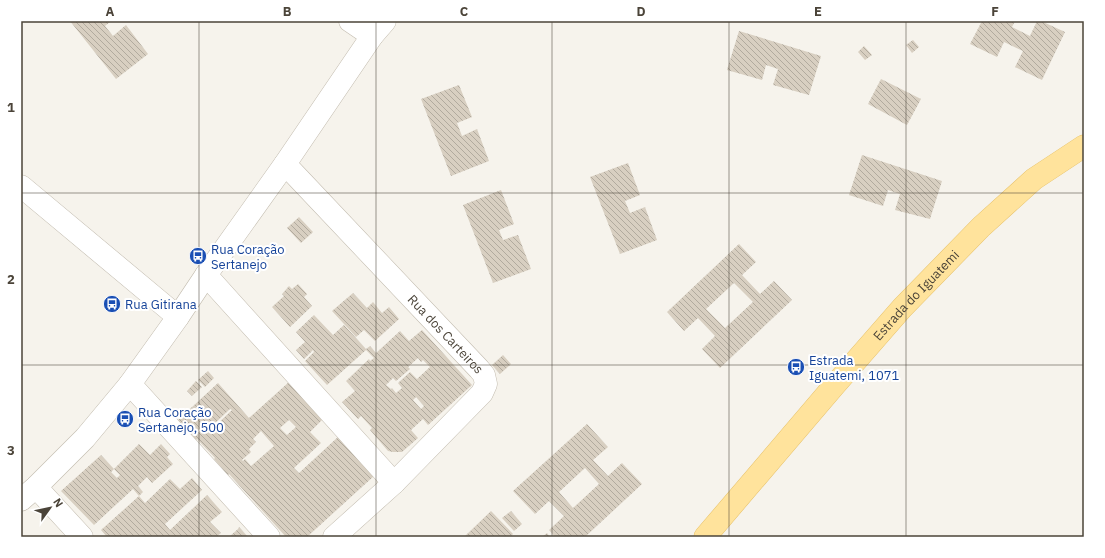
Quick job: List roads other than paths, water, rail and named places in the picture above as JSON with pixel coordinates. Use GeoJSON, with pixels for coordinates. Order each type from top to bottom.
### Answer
{"type":"FeatureCollection","features":[{"type":"Feature","properties":{"kind":"main road","name":"Estrada do Iguatemi"},"geometry":{"type":"LineString","coordinates":[[705,537],[902,308],[981,227],[1034,179],[1084,146]]}},
{"type":"Feature","properties":{"kind":"street"},"geometry":{"type":"LineString","coordinates":[[82,537],[29,493],[85,438],[130,384],[379,29],[350,21]]}},
{"type":"Feature","properties":{"kind":"street","name":"Rua dos Carteiros"},"geometry":{"type":"LineString","coordinates":[[285,164],[484,375],[486,384],[482,393],[394,483],[334,537]]}},
{"type":"Feature","properties":{"kind":"street"},"geometry":{"type":"LineString","coordinates":[[21,186],[178,317]]}},
{"type":"Feature","properties":{"kind":"street"},"geometry":{"type":"LineString","coordinates":[[206,275],[394,483]]}},
{"type":"Feature","properties":{"kind":"street"},"geometry":{"type":"LineString","coordinates":[[130,384],[269,537]]}},
{"type":"Feature","properties":{"kind":"place","name":"Rua Coração Sertanejo"},"geometry":{"type":"Point","coordinates":[198,256]}},
{"type":"Feature","properties":{"kind":"place","name":"Rua Gitirana"},"geometry":{"type":"Point","coordinates":[112,304]}},
{"type":"Feature","properties":{"kind":"place","name":"Estrada Iguatemi, 1071"},"geometry":{"type":"Point","coordinates":[796,367]}},
{"type":"Feature","properties":{"kind":"place","name":"Rua Coração Sertanejo, 500"},"geometry":{"type":"Point","coordinates":[125,419]}}]}
